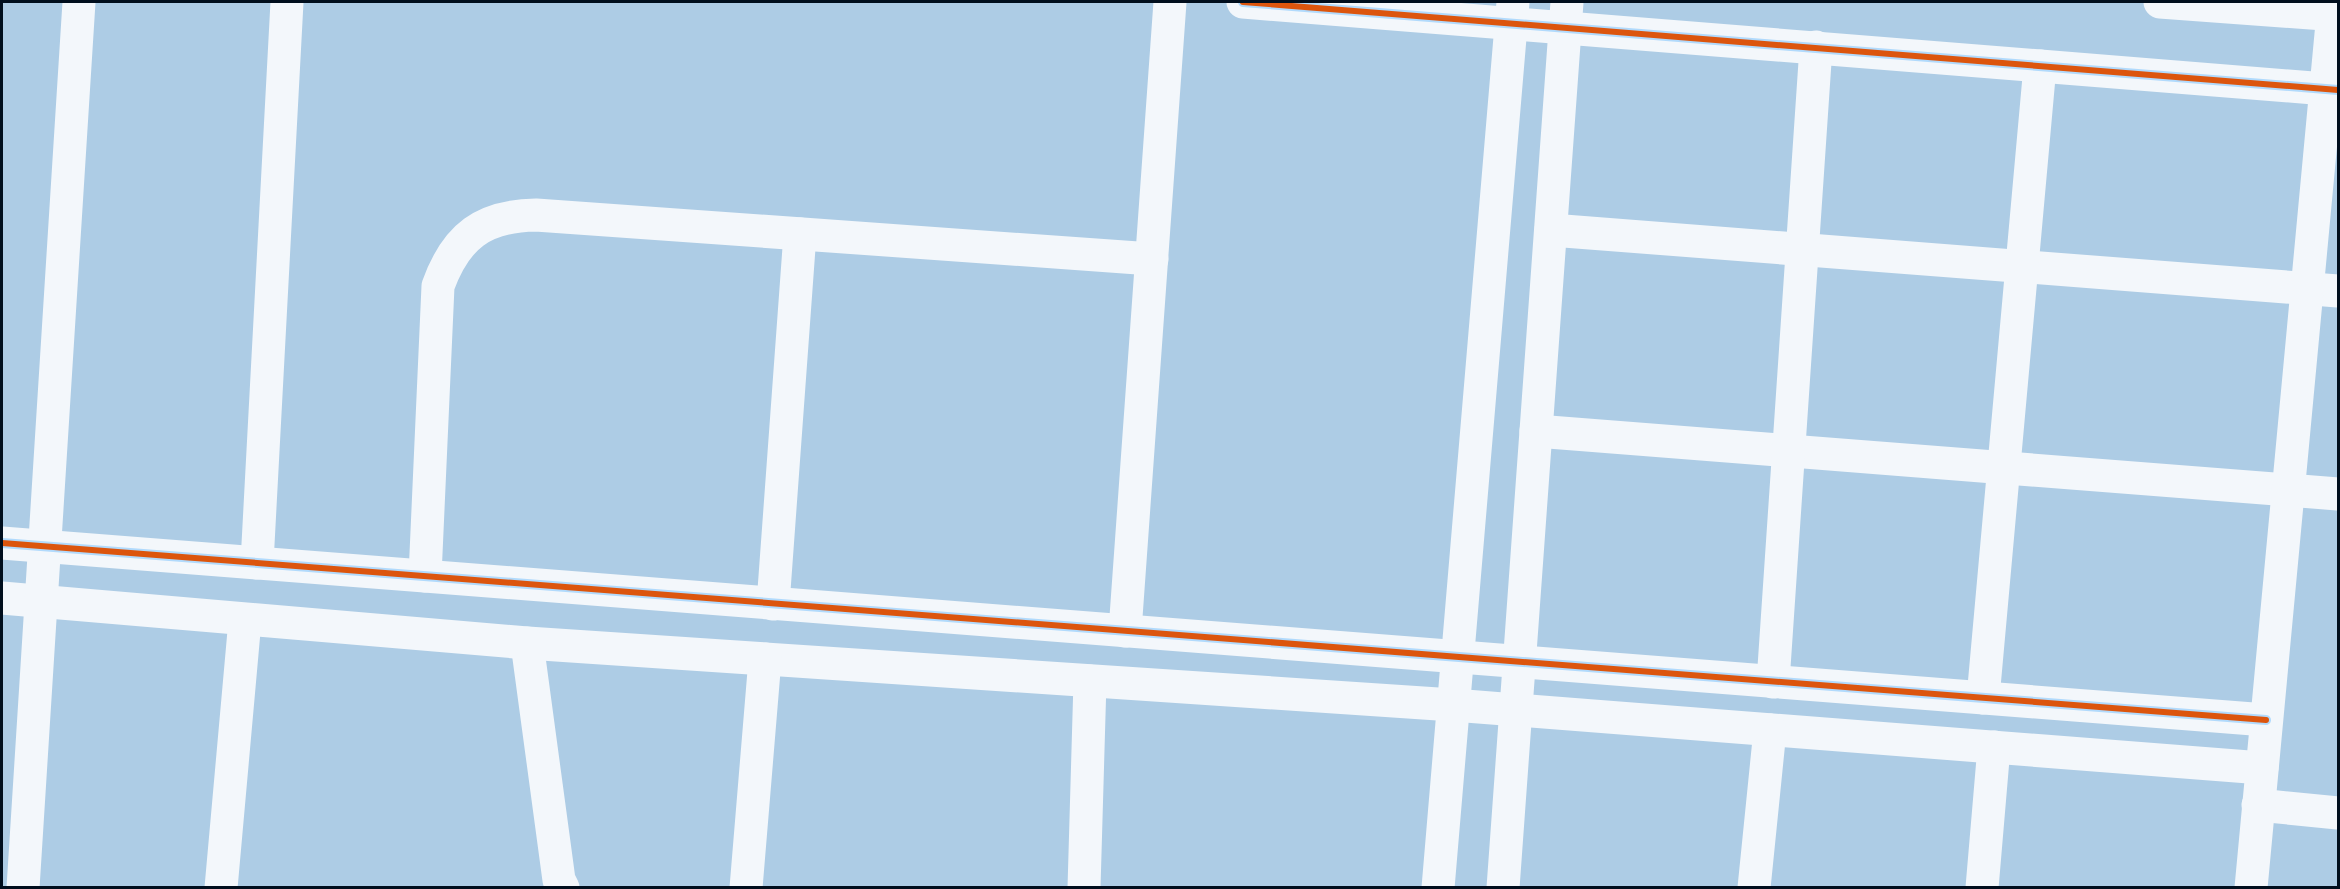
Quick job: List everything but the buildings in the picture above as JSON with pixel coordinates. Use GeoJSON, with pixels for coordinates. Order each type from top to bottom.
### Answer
{"type":"FeatureCollection","features":[{"type":"Feature","properties":{"kind":"street"},"geometry":{"type":"LineString","coordinates":[[23,888],[79,2]]}},
{"type":"Feature","properties":{"kind":"street"},"geometry":{"type":"LineString","coordinates":[[257,563],[287,2]]}},
{"type":"Feature","properties":{"kind":"street"},"geometry":{"type":"LineString","coordinates":[[1125,631],[1170,2]]}},
{"type":"Feature","properties":{"kind":"street"},"geometry":{"type":"LineString","coordinates":[[1243,2],[1566,14],[1816,47],[2332,89]]}},
{"type":"Feature","properties":{"kind":"street"},"geometry":{"type":"LineString","coordinates":[[2160,2],[2335,10],[2323,290],[2288,490],[2251,888]]}},
{"type":"Feature","properties":{"kind":"street"},"geometry":{"type":"LineString","coordinates":[[1438,888],[1512,12]]}},
{"type":"Feature","properties":{"kind":"street"},"geometry":{"type":"LineString","coordinates":[[1503,888],[1566,14]]}},
{"type":"Feature","properties":{"kind":"street"},"geometry":{"type":"LineString","coordinates":[[1773,682],[1816,47]]}},
{"type":"Feature","properties":{"kind":"street"},"geometry":{"type":"LineString","coordinates":[[1983,698],[2040,66]]}},
{"type":"Feature","properties":{"kind":"street"},"geometry":{"type":"LineString","coordinates":[[425,576],[438,286],[447,261],[463,240],[484,224],[519,216],[1152,259]]}},
{"type":"Feature","properties":{"kind":"street"},"geometry":{"type":"LineString","coordinates":[[1551,230],[2323,290]]}},
{"type":"Feature","properties":{"kind":"street"},"geometry":{"type":"LineString","coordinates":[[773,604],[800,234]]}},
{"type":"Feature","properties":{"kind":"street"},"geometry":{"type":"LineString","coordinates":[[1536,431],[2338,494]]}},
{"type":"Feature","properties":{"kind":"street"},"geometry":{"type":"LineString","coordinates":[[2,543],[2266,720]]}},
{"type":"Feature","properties":{"kind":"street"},"geometry":{"type":"LineString","coordinates":[[2,598],[527,643],[1453,705],[2262,768]]}},
{"type":"Feature","properties":{"kind":"street"},"geometry":{"type":"LineString","coordinates":[[221,888],[245,620]]}},
{"type":"Feature","properties":{"kind":"street"},"geometry":{"type":"LineString","coordinates":[[527,643],[556,885]]}},
{"type":"Feature","properties":{"kind":"street"},"geometry":{"type":"LineString","coordinates":[[746,888],[765,659]]}},
{"type":"Feature","properties":{"kind":"street"},"geometry":{"type":"LineString","coordinates":[[1084,888],[1090,681]]}},
{"type":"Feature","properties":{"kind":"street"},"geometry":{"type":"LineString","coordinates":[[1754,888],[1770,730]]}},
{"type":"Feature","properties":{"kind":"street"},"geometry":{"type":"LineString","coordinates":[[1982,888],[1994,747]]}},
{"type":"Feature","properties":{"kind":"street"},"geometry":{"type":"LineString","coordinates":[[2258,805],[2338,813]]}},
{"type":"Feature","properties":{"kind":"cycle path"},"geometry":{"type":"LineString","coordinates":[[1243,2],[2338,90]]}},
{"type":"Feature","properties":{"kind":"cycle path"},"geometry":{"type":"LineString","coordinates":[[2,543],[2266,720]]}}]}
